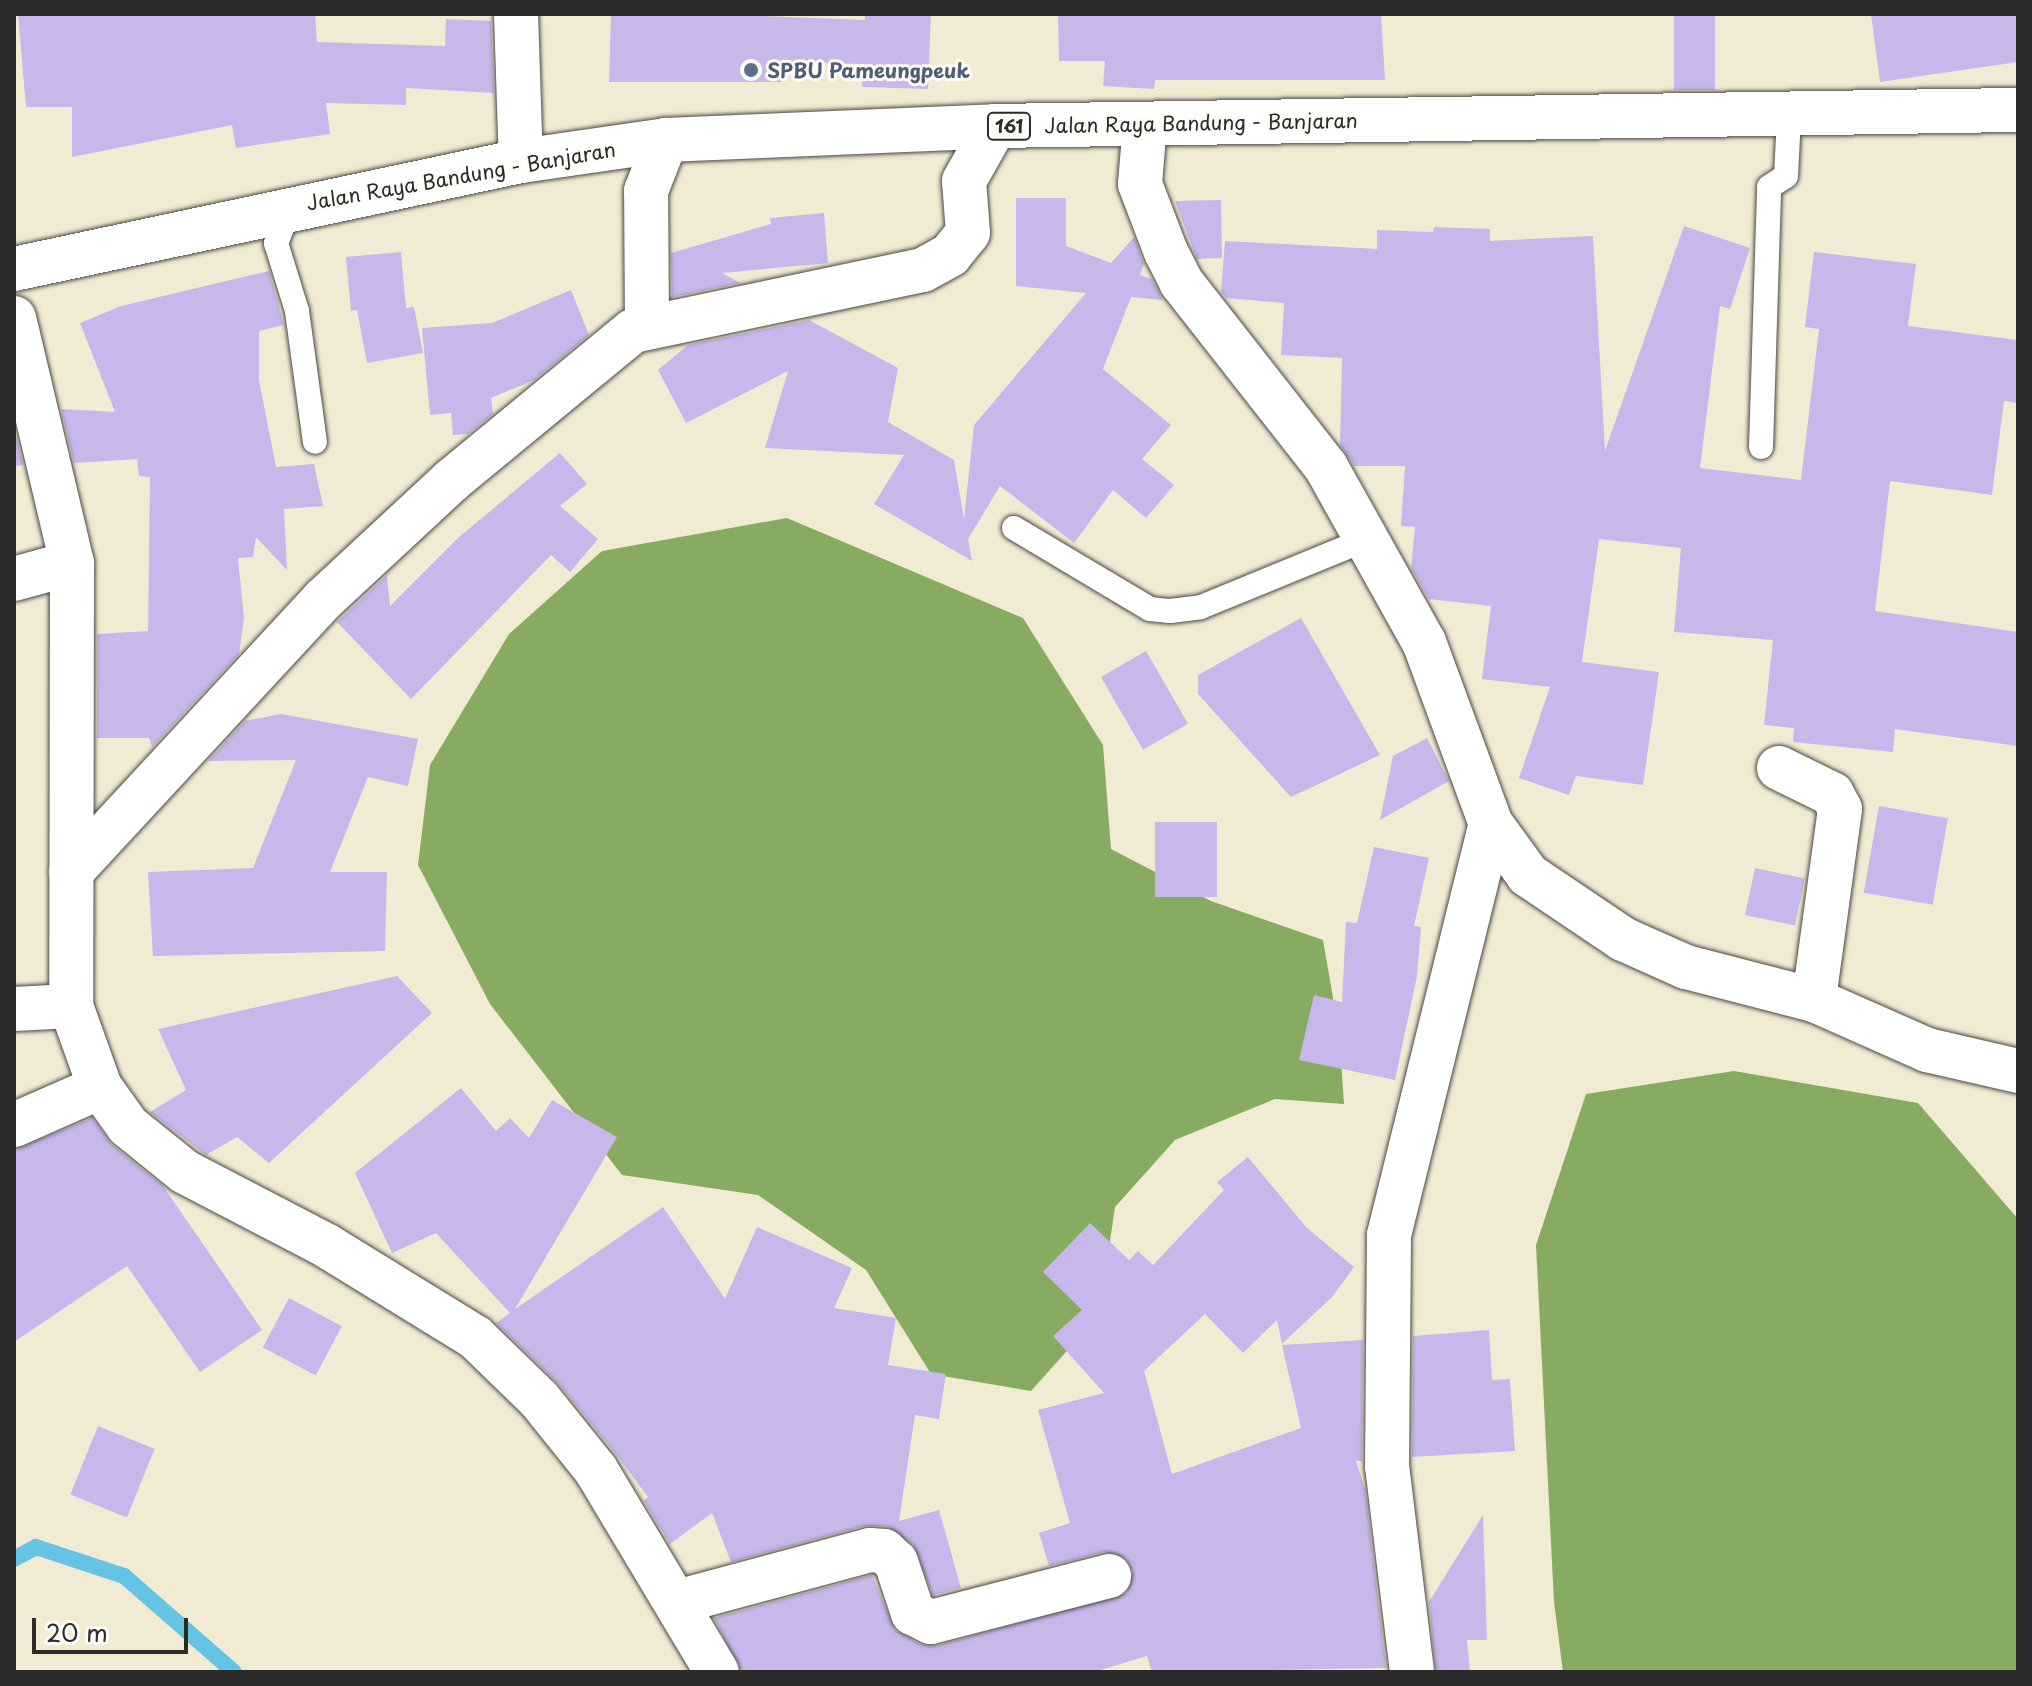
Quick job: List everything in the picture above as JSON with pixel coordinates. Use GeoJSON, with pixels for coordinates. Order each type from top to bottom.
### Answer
{"type":"FeatureCollection","features":[{"type":"Feature","properties":{"kind":"street"},"geometry":{"type":"LineString","coordinates":[[516,14],[521,161]]}},
{"type":"Feature","properties":{"kind":"street","name":"Jalan Raya Bandung - Banjaran"},"geometry":{"type":"LineString","coordinates":[[15,276],[290,207],[521,161],[666,140],[995,126],[1789,116],[2018,110]]}},
{"type":"Feature","properties":{"kind":"street"},"geometry":{"type":"LineString","coordinates":[[1145,124],[1140,184],[1176,272],[1326,467],[1424,642],[1491,824],[1528,875],[1623,939],[1686,967],[1814,1000],[1927,1050],[2018,1071]]}},
{"type":"Feature","properties":{"kind":"street"},"geometry":{"type":"LineString","coordinates":[[71,872],[324,599],[452,480],[647,324],[937,265],[968,233],[964,181],[995,126]]}},
{"type":"Feature","properties":{"kind":"street"},"geometry":{"type":"LineString","coordinates":[[647,324],[646,191],[666,140]]}},
{"type":"Feature","properties":{"kind":"street"},"geometry":{"type":"LineString","coordinates":[[14,318],[72,563],[71,1006],[100,1087],[128,1126],[185,1172],[327,1246],[475,1337],[539,1399],[596,1470],[717,1672]]}},
{"type":"Feature","properties":{"kind":"street"},"geometry":{"type":"LineString","coordinates":[[14,579],[72,563]]}},
{"type":"Feature","properties":{"kind":"street"},"geometry":{"type":"LineString","coordinates":[[1779,768],[1832,794],[1840,809],[1814,1000]]}},
{"type":"Feature","properties":{"kind":"street"},"geometry":{"type":"LineString","coordinates":[[1412,1672],[1387,1466],[1389,1235],[1491,824]]}},
{"type":"Feature","properties":{"kind":"street"},"geometry":{"type":"LineString","coordinates":[[14,1009],[71,1006]]}},
{"type":"Feature","properties":{"kind":"street"},"geometry":{"type":"LineString","coordinates":[[14,1125],[100,1087]]}},
{"type":"Feature","properties":{"kind":"street"},"geometry":{"type":"LineString","coordinates":[[677,1602],[870,1550],[884,1551],[896,1562],[913,1613],[931,1622],[1109,1576]]}},
{"type":"Feature","properties":{"kind":"lane"},"geometry":{"type":"LineString","coordinates":[[1761,447],[1769,187],[1786,176],[1789,116]]}},
{"type":"Feature","properties":{"kind":"lane"},"geometry":{"type":"LineString","coordinates":[[290,207],[276,243],[297,311],[315,442]]}},
{"type":"Feature","properties":{"kind":"lane"},"geometry":{"type":"LineString","coordinates":[[1014,528],[1150,609],[1170,611],[1201,607],[1367,539]]}},
{"type":"Feature","properties":{"kind":"green space"},"geometry":{"type":"Polygon","coordinates":[[[787,518],[1023,618],[1103,745],[1111,849],[1211,901],[1323,940],[1339,1032],[1344,1104],[1275,1099],[1175,1140],[1115,1207],[1099,1315],[1031,1391],[931,1374],[866,1270],[758,1195],[622,1175],[490,1004],[418,865],[430,765],[509,634],[602,551],[787,518]]]}},
{"type":"Feature","properties":{"kind":"green space"},"geometry":{"type":"Polygon","coordinates":[[[1734,1071],[1918,1103],[2018,1219],[2018,1672],[1563,1672],[1554,1602],[1536,1245],[1586,1094],[1734,1071]]]}},
{"type":"Feature","properties":{"kind":"building"},"geometry":{"type":"Polygon","coordinates":[[[18,14],[315,14],[317,42],[445,46],[446,19],[491,21],[494,93],[406,88],[406,105],[326,103],[330,134],[236,148],[232,125],[72,157],[72,107],[26,107],[18,14]]]}},
{"type":"Feature","properties":{"kind":"building"},"geometry":{"type":"Polygon","coordinates":[[[713,14],[865,20],[865,14],[931,14],[928,89],[862,87],[863,64],[782,62],[782,82],[609,82],[611,15],[713,14]]]}},
{"type":"Feature","properties":{"kind":"building"},"geometry":{"type":"Polygon","coordinates":[[[1058,14],[1381,14],[1385,80],[1155,80],[1154,89],[1103,86],[1105,61],[1059,61],[1058,14]]]}},
{"type":"Feature","properties":{"kind":"building"},"geometry":{"type":"Polygon","coordinates":[[[1674,14],[1715,14],[1715,90],[1674,90],[1674,14]]]}},
{"type":"Feature","properties":{"kind":"building"},"geometry":{"type":"Polygon","coordinates":[[[1871,14],[2018,14],[2018,62],[1880,82],[1871,14]]]}},
{"type":"Feature","properties":{"kind":"building"},"geometry":{"type":"Polygon","coordinates":[[[1016,198],[1066,198],[1066,246],[1111,263],[1134,237],[1144,264],[1140,275],[1152,279],[1163,300],[1131,297],[1103,369],[1171,425],[1142,459],[1174,485],[1146,518],[1113,490],[1074,543],[1000,486],[968,539],[972,561],[874,504],[904,455],[765,448],[788,371],[686,423],[658,370],[688,345],[809,320],[898,368],[888,422],[954,460],[964,519],[974,425],[1086,293],[1016,286],[1016,198]]]}},
{"type":"Feature","properties":{"kind":"building"},"geometry":{"type":"Polygon","coordinates":[[[1221,200],[1222,258],[1197,259],[1175,201],[1221,200]]]}},
{"type":"Feature","properties":{"kind":"building"},"geometry":{"type":"Polygon","coordinates":[[[824,213],[828,263],[722,273],[740,283],[672,297],[671,253],[771,224],[770,218],[824,213]]]}},
{"type":"Feature","properties":{"kind":"building"},"geometry":{"type":"Polygon","coordinates":[[[1684,226],[1750,248],[1730,309],[1720,306],[1700,468],[1801,480],[1819,329],[1805,327],[1814,252],[1916,264],[1908,326],[2018,340],[2018,403],[2004,401],[1992,495],[1890,481],[1875,611],[2018,632],[2018,746],[1895,729],[1893,752],[1793,742],[1794,728],[1764,725],[1773,640],[1674,632],[1681,548],[1599,539],[1582,662],[1659,672],[1643,785],[1576,776],[1569,795],[1519,778],[1550,687],[1482,679],[1491,606],[1429,599],[1411,568],[1415,527],[1401,526],[1405,466],[1354,466],[1340,445],[1342,358],[1281,355],[1284,303],[1226,298],[1221,292],[1225,241],[1377,249],[1377,230],[1433,232],[1434,227],[1490,229],[1490,241],[1593,236],[1605,451],[1684,226]]]}},
{"type":"Feature","properties":{"kind":"building"},"geometry":{"type":"Polygon","coordinates":[[[401,252],[406,308],[414,307],[423,353],[367,363],[357,310],[351,311],[346,257],[401,252]]]}},
{"type":"Feature","properties":{"kind":"building"},"geometry":{"type":"Polygon","coordinates":[[[269,271],[284,325],[259,331],[259,380],[276,467],[314,464],[323,506],[284,509],[287,570],[256,537],[253,557],[238,558],[244,618],[239,654],[152,747],[149,738],[97,738],[97,634],[148,631],[150,477],[139,476],[137,459],[74,463],[61,409],[115,412],[80,323],[121,306],[269,271]]]}},
{"type":"Feature","properties":{"kind":"building"},"geometry":{"type":"Polygon","coordinates":[[[571,290],[589,335],[534,380],[491,398],[493,414],[468,434],[453,435],[451,413],[430,415],[422,328],[492,323],[571,290]]]}},
{"type":"Feature","properties":{"kind":"building"},"geometry":{"type":"Polygon","coordinates":[[[14,427],[23,465],[14,466],[14,427]]]}},
{"type":"Feature","properties":{"kind":"building"},"geometry":{"type":"Polygon","coordinates":[[[560,453],[587,484],[560,506],[598,539],[570,572],[551,555],[411,699],[337,622],[387,575],[390,606],[458,538],[560,453]]]}},
{"type":"Feature","properties":{"kind":"building"},"geometry":{"type":"Polygon","coordinates":[[[1301,618],[1380,755],[1291,797],[1198,694],[1198,675],[1301,618]]]}},
{"type":"Feature","properties":{"kind":"building"},"geometry":{"type":"Polygon","coordinates":[[[1146,651],[1188,724],[1143,750],[1101,677],[1146,651]]]}},
{"type":"Feature","properties":{"kind":"building"},"geometry":{"type":"Polygon","coordinates":[[[281,714],[418,739],[408,786],[368,777],[330,872],[387,872],[385,951],[153,956],[148,872],[253,868],[296,760],[208,761],[245,721],[281,714]]]}},
{"type":"Feature","properties":{"kind":"building"},"geometry":{"type":"Polygon","coordinates":[[[1427,738],[1449,781],[1380,820],[1393,756],[1427,738]]]}},
{"type":"Feature","properties":{"kind":"building"},"geometry":{"type":"Polygon","coordinates":[[[1879,806],[1948,818],[1933,905],[1864,893],[1879,806]]]}},
{"type":"Feature","properties":{"kind":"building"},"geometry":{"type":"Polygon","coordinates":[[[1155,822],[1217,822],[1217,897],[1155,897],[1155,822]]]}},
{"type":"Feature","properties":{"kind":"building"},"geometry":{"type":"Polygon","coordinates":[[[1374,847],[1429,858],[1414,926],[1421,927],[1417,976],[1395,1080],[1299,1060],[1314,995],[1342,1002],[1346,922],[1357,923],[1374,847]]]}},
{"type":"Feature","properties":{"kind":"building"},"geometry":{"type":"Polygon","coordinates":[[[1755,868],[1805,879],[1795,926],[1745,915],[1755,868]]]}},
{"type":"Feature","properties":{"kind":"building"},"geometry":{"type":"Polygon","coordinates":[[[397,976],[432,1013],[269,1163],[237,1137],[206,1155],[150,1112],[186,1090],[158,1029],[397,976]]]}},
{"type":"Feature","properties":{"kind":"building"},"geometry":{"type":"Polygon","coordinates":[[[461,1088],[496,1131],[510,1118],[529,1138],[552,1100],[617,1137],[515,1309],[663,1207],[725,1299],[757,1227],[852,1268],[834,1308],[896,1318],[888,1365],[946,1374],[939,1419],[915,1415],[899,1521],[939,1510],[961,1588],[933,1595],[913,1544],[886,1526],[864,1526],[731,1562],[712,1513],[670,1544],[644,1501],[648,1497],[616,1454],[558,1383],[496,1323],[510,1313],[436,1233],[392,1253],[355,1173],[461,1088]]]}},
{"type":"Feature","properties":{"kind":"building"},"geometry":{"type":"Polygon","coordinates":[[[92,1118],[112,1145],[163,1186],[262,1330],[200,1372],[127,1266],[14,1342],[14,1150],[92,1118]]]}},
{"type":"Feature","properties":{"kind":"building"},"geometry":{"type":"Polygon","coordinates":[[[1248,1157],[1307,1228],[1354,1267],[1332,1297],[1282,1344],[1277,1320],[1243,1353],[1205,1314],[1144,1371],[1172,1474],[1301,1428],[1282,1345],[1363,1340],[1362,1461],[1356,1461],[1365,1489],[1386,1668],[1152,1672],[1147,1656],[1094,1672],[742,1672],[714,1618],[872,1575],[895,1630],[920,1644],[936,1646],[1127,1593],[1133,1571],[1126,1558],[1104,1552],[1049,1566],[1039,1533],[1070,1523],[1038,1410],[1104,1393],[1053,1336],[1082,1310],[1043,1272],[1090,1223],[1129,1260],[1138,1251],[1153,1265],[1224,1190],[1217,1182],[1248,1157]]]}},
{"type":"Feature","properties":{"kind":"building"},"geometry":{"type":"Polygon","coordinates":[[[289,1298],[342,1326],[316,1376],[263,1347],[289,1298]]]}},
{"type":"Feature","properties":{"kind":"building"},"geometry":{"type":"Polygon","coordinates":[[[1489,1330],[1492,1380],[1510,1379],[1515,1451],[1412,1457],[1413,1336],[1489,1330]]]}},
{"type":"Feature","properties":{"kind":"building"},"geometry":{"type":"Polygon","coordinates":[[[98,1426],[155,1449],[127,1517],[70,1495],[98,1426]]]}},
{"type":"Feature","properties":{"kind":"building"},"geometry":{"type":"Polygon","coordinates":[[[1483,1515],[1487,1640],[1467,1640],[1470,1672],[1436,1672],[1429,1602],[1483,1515]]]}},
{"type":"Feature","properties":{"kind":"waterway"},"geometry":{"type":"LineString","coordinates":[[14,1559],[36,1547],[124,1576],[234,1672]]}},
{"type":"Feature","properties":{"kind":"place","name":"SPBU Pameungpeuk"},"geometry":{"type":"Point","coordinates":[751,70]}}]}
